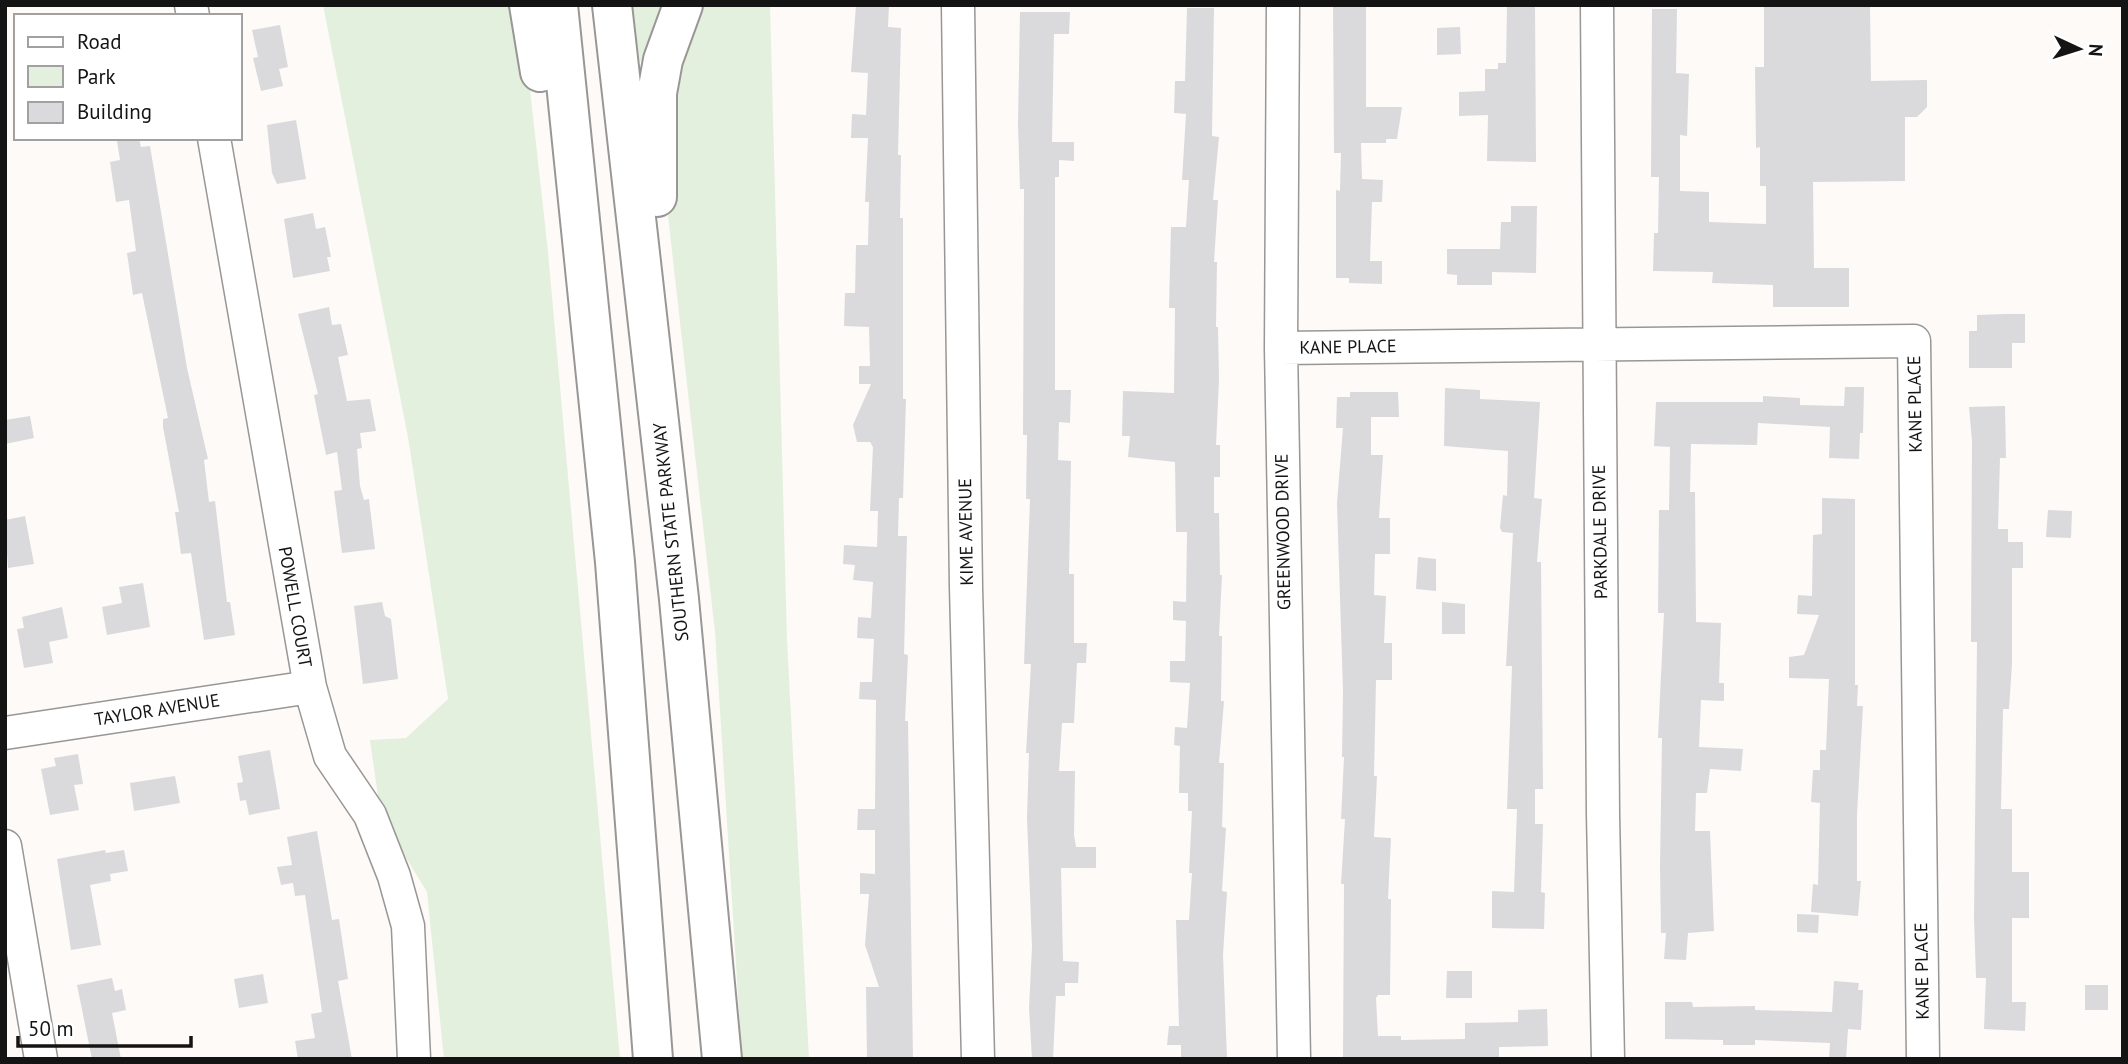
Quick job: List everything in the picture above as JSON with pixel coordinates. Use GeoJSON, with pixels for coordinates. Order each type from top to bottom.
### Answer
{"type":"FeatureCollection","features":[{"type":"Feature","properties":{"kind":"highway"},"geometry":{"type":"LineString","coordinates":[[529,5],[545,105],[582,226]]}},
{"type":"Feature","properties":{"kind":"highway"},"geometry":{"type":"LineString","coordinates":[[558,5],[621,635],[653,1059]]}},
{"type":"Feature","properties":{"kind":"highway","name":"SOUTHERN STATE PARKWAY"},"geometry":{"type":"LineString","coordinates":[[612,5],[652,343],[722,1059]]}},
{"type":"Feature","properties":{"kind":"highway"},"geometry":{"type":"LineString","coordinates":[[652,343],[658,178],[656,101],[663,60],[683,5]]}},
{"type":"Feature","properties":{"kind":"street","name":"KIME AVENUE"},"geometry":{"type":"LineString","coordinates":[[958,5],[978,1059]]}},
{"type":"Feature","properties":{"kind":"street","name":"GREENWOOD DRIVE"},"geometry":{"type":"LineString","coordinates":[[1283,5],[1281,348],[1294,1059]]}},
{"type":"Feature","properties":{"kind":"street","name":"PARKDALE DRIVE"},"geometry":{"type":"LineString","coordinates":[[1597,5],[1598,343],[1608,1059]]}},
{"type":"Feature","properties":{"kind":"street","name":"POWELL COURT"},"geometry":{"type":"LineString","coordinates":[[214,140],[310,687],[330,756],[370,815],[408,926],[414,1059]]}},
{"type":"Feature","properties":{"kind":"street","name":"KANE PLACE"},"geometry":{"type":"LineString","coordinates":[[1281,348],[1914,341],[1923,1059]]}},
{"type":"Feature","properties":{"kind":"street","name":"TAYLOR AVENUE"},"geometry":{"type":"LineString","coordinates":[[5,733],[310,687]]}},
{"type":"Feature","properties":{"kind":"street"},"geometry":{"type":"LineString","coordinates":[[5,846],[41,1059]]}},
{"type":"Feature","properties":{"kind":"green space"},"geometry":{"type":"Polygon","coordinates":[[[323,5],[514,5],[526,54],[548,252],[620,1059],[444,1059],[427,892],[381,817],[370,740],[406,738],[448,699],[408,437],[323,5]]]}},
{"type":"Feature","properties":{"kind":"green space"},"geometry":{"type":"Polygon","coordinates":[[[629,5],[667,5],[649,62],[640,61],[629,5]]]}},
{"type":"Feature","properties":{"kind":"green space"},"geometry":{"type":"Polygon","coordinates":[[[696,5],[770,5],[787,640],[809,1059],[742,1059],[715,632],[660,145],[696,5]]]}},
{"type":"Feature","properties":{"kind":"building"},"geometry":{"type":"Polygon","coordinates":[[[856,5],[889,5],[888,27],[901,28],[898,155],[901,155],[900,218],[903,218],[903,399],[906,399],[903,498],[899,498],[898,536],[907,536],[904,654],[908,655],[905,721],[908,721],[913,1059],[867,1059],[866,987],[879,987],[865,945],[869,894],[860,894],[860,873],[875,874],[875,830],[857,830],[858,809],[875,809],[876,700],[859,699],[860,682],[872,682],[874,639],[857,638],[858,617],[871,618],[873,582],[853,580],[855,565],[843,564],[844,545],[877,547],[878,511],[870,511],[873,447],[870,442],[857,442],[853,425],[871,384],[859,384],[859,366],[870,366],[869,327],[844,326],[845,293],[855,293],[856,245],[868,245],[869,202],[865,202],[868,138],[851,138],[852,114],[866,115],[868,73],[851,72],[856,5]]]}},
{"type":"Feature","properties":{"kind":"building"},"geometry":{"type":"Polygon","coordinates":[[[1333,5],[1366,5],[1366,107],[1402,107],[1397,139],[1386,139],[1386,143],[1361,143],[1362,179],[1383,180],[1382,202],[1372,202],[1370,261],[1382,261],[1382,284],[1349,283],[1349,278],[1336,278],[1336,190],[1340,191],[1341,153],[1334,153],[1333,5]]]}},
{"type":"Feature","properties":{"kind":"building"},"geometry":{"type":"Polygon","coordinates":[[[1507,5],[1535,5],[1536,162],[1487,161],[1488,115],[1459,116],[1459,92],[1485,91],[1485,69],[1498,69],[1498,63],[1506,63],[1507,5]]]}},
{"type":"Feature","properties":{"kind":"building"},"geometry":{"type":"Polygon","coordinates":[[[1764,5],[1870,5],[1871,81],[1927,80],[1927,107],[1917,117],[1905,117],[1905,181],[1813,182],[1814,268],[1849,268],[1849,307],[1773,307],[1773,285],[1712,283],[1713,272],[1653,271],[1654,233],[1658,233],[1659,177],[1651,177],[1652,9],[1677,9],[1676,73],[1689,74],[1687,136],[1680,135],[1680,191],[1709,192],[1709,222],[1766,224],[1766,186],[1760,186],[1760,147],[1756,148],[1755,67],[1764,67],[1764,5]]]}},
{"type":"Feature","properties":{"kind":"building"},"geometry":{"type":"Polygon","coordinates":[[[1187,8],[1214,8],[1212,136],[1219,137],[1213,200],[1218,200],[1214,262],[1217,262],[1216,327],[1219,380],[1216,445],[1220,445],[1220,477],[1214,477],[1214,513],[1219,513],[1222,575],[1219,636],[1222,636],[1221,701],[1224,701],[1219,763],[1224,763],[1222,827],[1226,828],[1222,891],[1227,892],[1223,955],[1227,1059],[1181,1059],[1181,1045],[1167,1045],[1169,1026],[1179,1026],[1176,920],[1189,920],[1192,873],[1189,873],[1192,811],[1188,811],[1188,793],[1179,793],[1180,746],[1174,745],[1175,727],[1187,728],[1190,683],[1170,682],[1170,661],[1185,661],[1186,621],[1173,620],[1173,601],[1186,602],[1187,532],[1176,532],[1175,462],[1128,457],[1130,436],[1122,436],[1123,391],[1174,393],[1175,308],[1169,308],[1171,227],[1186,227],[1189,180],[1182,180],[1186,114],[1174,113],[1175,81],[1185,81],[1187,8]]]}},
{"type":"Feature","properties":{"kind":"building"},"geometry":{"type":"Polygon","coordinates":[[[1020,12],[1070,12],[1069,34],[1054,34],[1052,142],[1074,142],[1074,161],[1059,160],[1059,177],[1055,177],[1055,390],[1071,390],[1070,423],[1059,422],[1058,460],[1071,461],[1069,574],[1074,574],[1074,643],[1087,643],[1086,663],[1077,663],[1074,723],[1062,723],[1059,771],[1075,771],[1076,847],[1096,847],[1096,868],[1061,868],[1063,961],[1079,962],[1078,983],[1065,983],[1065,996],[1056,996],[1053,1059],[1032,1059],[1029,1008],[1032,947],[1027,818],[1029,753],[1026,753],[1031,664],[1024,664],[1030,499],[1026,499],[1027,435],[1023,435],[1024,189],[1020,189],[1018,124],[1020,12]]]}},
{"type":"Feature","properties":{"kind":"building"},"geometry":{"type":"Polygon","coordinates":[[[280,25],[288,67],[279,69],[283,86],[261,91],[253,58],[258,57],[252,30],[280,25]]]}},
{"type":"Feature","properties":{"kind":"building"},"geometry":{"type":"Polygon","coordinates":[[[1460,27],[1461,54],[1437,55],[1437,28],[1460,27]]]}},
{"type":"Feature","properties":{"kind":"building"},"geometry":{"type":"Polygon","coordinates":[[[296,120],[306,179],[277,184],[272,173],[267,125],[296,120]]]}},
{"type":"Feature","properties":{"kind":"building"},"geometry":{"type":"Polygon","coordinates":[[[139,140],[141,147],[150,146],[187,368],[208,459],[204,460],[209,502],[215,501],[227,602],[230,602],[235,635],[204,640],[191,553],[181,554],[175,512],[179,512],[163,427],[163,419],[168,418],[142,293],[133,295],[127,253],[136,251],[129,200],[116,202],[110,162],[120,160],[117,141],[139,140]]]}},
{"type":"Feature","properties":{"kind":"building"},"geometry":{"type":"Polygon","coordinates":[[[1511,206],[1537,206],[1536,273],[1492,272],[1492,285],[1457,285],[1457,275],[1447,274],[1447,249],[1500,249],[1501,222],[1511,222],[1511,206]]]}},
{"type":"Feature","properties":{"kind":"building"},"geometry":{"type":"Polygon","coordinates":[[[313,213],[316,229],[325,227],[331,257],[327,257],[330,271],[293,278],[284,219],[313,213]]]}},
{"type":"Feature","properties":{"kind":"building"},"geometry":{"type":"Polygon","coordinates":[[[329,307],[332,325],[341,324],[348,355],[338,357],[347,401],[370,399],[376,431],[360,433],[362,448],[357,449],[360,486],[364,500],[369,499],[375,549],[342,553],[334,491],[342,490],[337,452],[326,455],[314,395],[318,394],[298,314],[329,307]]]}},
{"type":"Feature","properties":{"kind":"building"},"geometry":{"type":"Polygon","coordinates":[[[2025,314],[2025,343],[2012,343],[2012,368],[1969,368],[1969,331],[1977,331],[1977,315],[2025,314]]]}},
{"type":"Feature","properties":{"kind":"building"},"geometry":{"type":"Polygon","coordinates":[[[1845,387],[1864,387],[1863,433],[1860,433],[1859,459],[1829,458],[1830,427],[1758,423],[1757,445],[1691,444],[1690,492],[1695,492],[1696,622],[1721,623],[1719,683],[1724,683],[1724,701],[1701,700],[1699,747],[1743,749],[1741,771],[1710,769],[1707,793],[1696,793],[1695,831],[1710,831],[1714,931],[1688,933],[1686,960],[1664,959],[1666,933],[1661,933],[1660,867],[1662,738],[1658,738],[1664,613],[1658,613],[1659,510],[1669,510],[1670,447],[1654,446],[1656,402],[1763,402],[1763,396],[1800,398],[1800,405],[1844,406],[1845,387]]]}},
{"type":"Feature","properties":{"kind":"building"},"geometry":{"type":"Polygon","coordinates":[[[1445,388],[1480,390],[1480,399],[1540,402],[1534,498],[1542,499],[1537,562],[1541,562],[1543,789],[1535,789],[1535,824],[1543,824],[1541,892],[1545,893],[1544,929],[1492,928],[1492,891],[1514,892],[1517,809],[1507,809],[1512,666],[1506,666],[1513,533],[1502,532],[1500,528],[1503,495],[1507,496],[1508,451],[1444,446],[1445,388]]]}},
{"type":"Feature","properties":{"kind":"building"},"geometry":{"type":"Polygon","coordinates":[[[1350,392],[1398,392],[1399,417],[1371,417],[1371,455],[1383,455],[1379,518],[1390,518],[1390,554],[1375,554],[1374,595],[1386,596],[1384,643],[1392,643],[1392,680],[1376,680],[1374,776],[1377,776],[1374,837],[1391,838],[1388,899],[1391,899],[1390,995],[1378,995],[1376,998],[1378,1036],[1401,1036],[1401,1040],[1465,1039],[1465,1023],[1518,1022],[1518,1010],[1547,1009],[1548,1046],[1499,1047],[1499,1058],[1343,1059],[1344,884],[1341,884],[1345,819],[1341,819],[1344,757],[1337,503],[1343,428],[1336,428],[1337,397],[1350,397],[1350,392]]]}},
{"type":"Feature","properties":{"kind":"building"},"geometry":{"type":"Polygon","coordinates":[[[2005,406],[2006,458],[2000,458],[1998,529],[2008,529],[2008,542],[2023,542],[2023,568],[2012,568],[2012,664],[2009,709],[2003,709],[2001,809],[2012,809],[2012,872],[2029,872],[2029,918],[2012,918],[2012,1002],[2026,1002],[2025,1031],[1984,1029],[1986,978],[1976,978],[1974,918],[1977,642],[1971,642],[1972,441],[1969,407],[2005,406]]]}},
{"type":"Feature","properties":{"kind":"building"},"geometry":{"type":"Polygon","coordinates":[[[30,416],[34,438],[5,444],[5,420],[30,416]]]}},
{"type":"Feature","properties":{"kind":"building"},"geometry":{"type":"Polygon","coordinates":[[[1822,498],[1855,499],[1855,685],[1858,685],[1857,706],[1863,706],[1857,815],[1857,881],[1861,881],[1858,916],[1811,912],[1813,884],[1818,885],[1820,803],[1811,802],[1813,770],[1820,770],[1820,750],[1826,750],[1829,679],[1789,678],[1789,657],[1804,655],[1819,615],[1797,614],[1798,595],[1812,596],[1813,535],[1822,534],[1822,498]]]}},
{"type":"Feature","properties":{"kind":"building"},"geometry":{"type":"Polygon","coordinates":[[[2048,510],[2072,511],[2071,538],[2046,537],[2048,510]]]}},
{"type":"Feature","properties":{"kind":"building"},"geometry":{"type":"Polygon","coordinates":[[[25,516],[34,564],[8,568],[5,520],[25,516]]]}},
{"type":"Feature","properties":{"kind":"building"},"geometry":{"type":"Polygon","coordinates":[[[1418,557],[1436,559],[1436,591],[1416,589],[1418,557]]]}},
{"type":"Feature","properties":{"kind":"building"},"geometry":{"type":"Polygon","coordinates":[[[143,583],[150,627],[107,635],[102,607],[122,603],[119,587],[143,583]]]}},
{"type":"Feature","properties":{"kind":"building"},"geometry":{"type":"Polygon","coordinates":[[[382,602],[385,616],[391,619],[398,679],[363,684],[354,606],[382,602]]]}},
{"type":"Feature","properties":{"kind":"building"},"geometry":{"type":"Polygon","coordinates":[[[1442,602],[1465,604],[1465,634],[1442,634],[1442,602]]]}},
{"type":"Feature","properties":{"kind":"building"},"geometry":{"type":"Polygon","coordinates":[[[62,607],[68,638],[49,642],[53,663],[24,668],[17,629],[24,628],[22,617],[62,607]]]}},
{"type":"Feature","properties":{"kind":"building"},"geometry":{"type":"Polygon","coordinates":[[[270,750],[280,809],[249,815],[246,800],[240,801],[237,783],[243,782],[238,756],[270,750]]]}},
{"type":"Feature","properties":{"kind":"building"},"geometry":{"type":"Polygon","coordinates":[[[78,754],[83,784],[74,785],[79,810],[50,815],[41,769],[56,766],[54,758],[78,754]]]}},
{"type":"Feature","properties":{"kind":"building"},"geometry":{"type":"Polygon","coordinates":[[[175,776],[180,803],[134,811],[130,783],[175,776]]]}},
{"type":"Feature","properties":{"kind":"building"},"geometry":{"type":"Polygon","coordinates":[[[317,831],[332,920],[339,919],[348,979],[338,981],[352,1059],[298,1059],[295,1041],[315,1038],[311,1014],[322,1012],[305,895],[295,896],[293,883],[281,885],[277,867],[292,865],[287,837],[317,831]]]}},
{"type":"Feature","properties":{"kind":"building"},"geometry":{"type":"Polygon","coordinates":[[[105,850],[106,853],[124,850],[128,871],[110,874],[111,881],[90,885],[101,945],[71,950],[57,859],[105,850]]]}},
{"type":"Feature","properties":{"kind":"building"},"geometry":{"type":"Polygon","coordinates":[[[1797,914],[1819,915],[1818,933],[1797,932],[1797,914]]]}},
{"type":"Feature","properties":{"kind":"building"},"geometry":{"type":"Polygon","coordinates":[[[1447,971],[1472,971],[1472,998],[1446,998],[1447,971]]]}},
{"type":"Feature","properties":{"kind":"building"},"geometry":{"type":"Polygon","coordinates":[[[263,974],[268,1003],[239,1008],[234,979],[263,974]]]}},
{"type":"Feature","properties":{"kind":"building"},"geometry":{"type":"Polygon","coordinates":[[[112,978],[115,991],[122,989],[126,1010],[112,1013],[121,1059],[92,1059],[77,985],[112,978]]]}},
{"type":"Feature","properties":{"kind":"building"},"geometry":{"type":"Polygon","coordinates":[[[1834,981],[1859,983],[1858,990],[1863,990],[1861,1030],[1848,1029],[1846,1059],[1829,1059],[1830,1043],[1755,1040],[1755,1045],[1723,1045],[1723,1040],[1665,1039],[1665,1002],[1692,1002],[1693,1007],[1755,1006],[1755,1010],[1832,1012],[1834,981]]]}},
{"type":"Feature","properties":{"kind":"building"},"geometry":{"type":"Polygon","coordinates":[[[2085,985],[2108,985],[2108,1010],[2085,1010],[2085,985]]]}}]}
